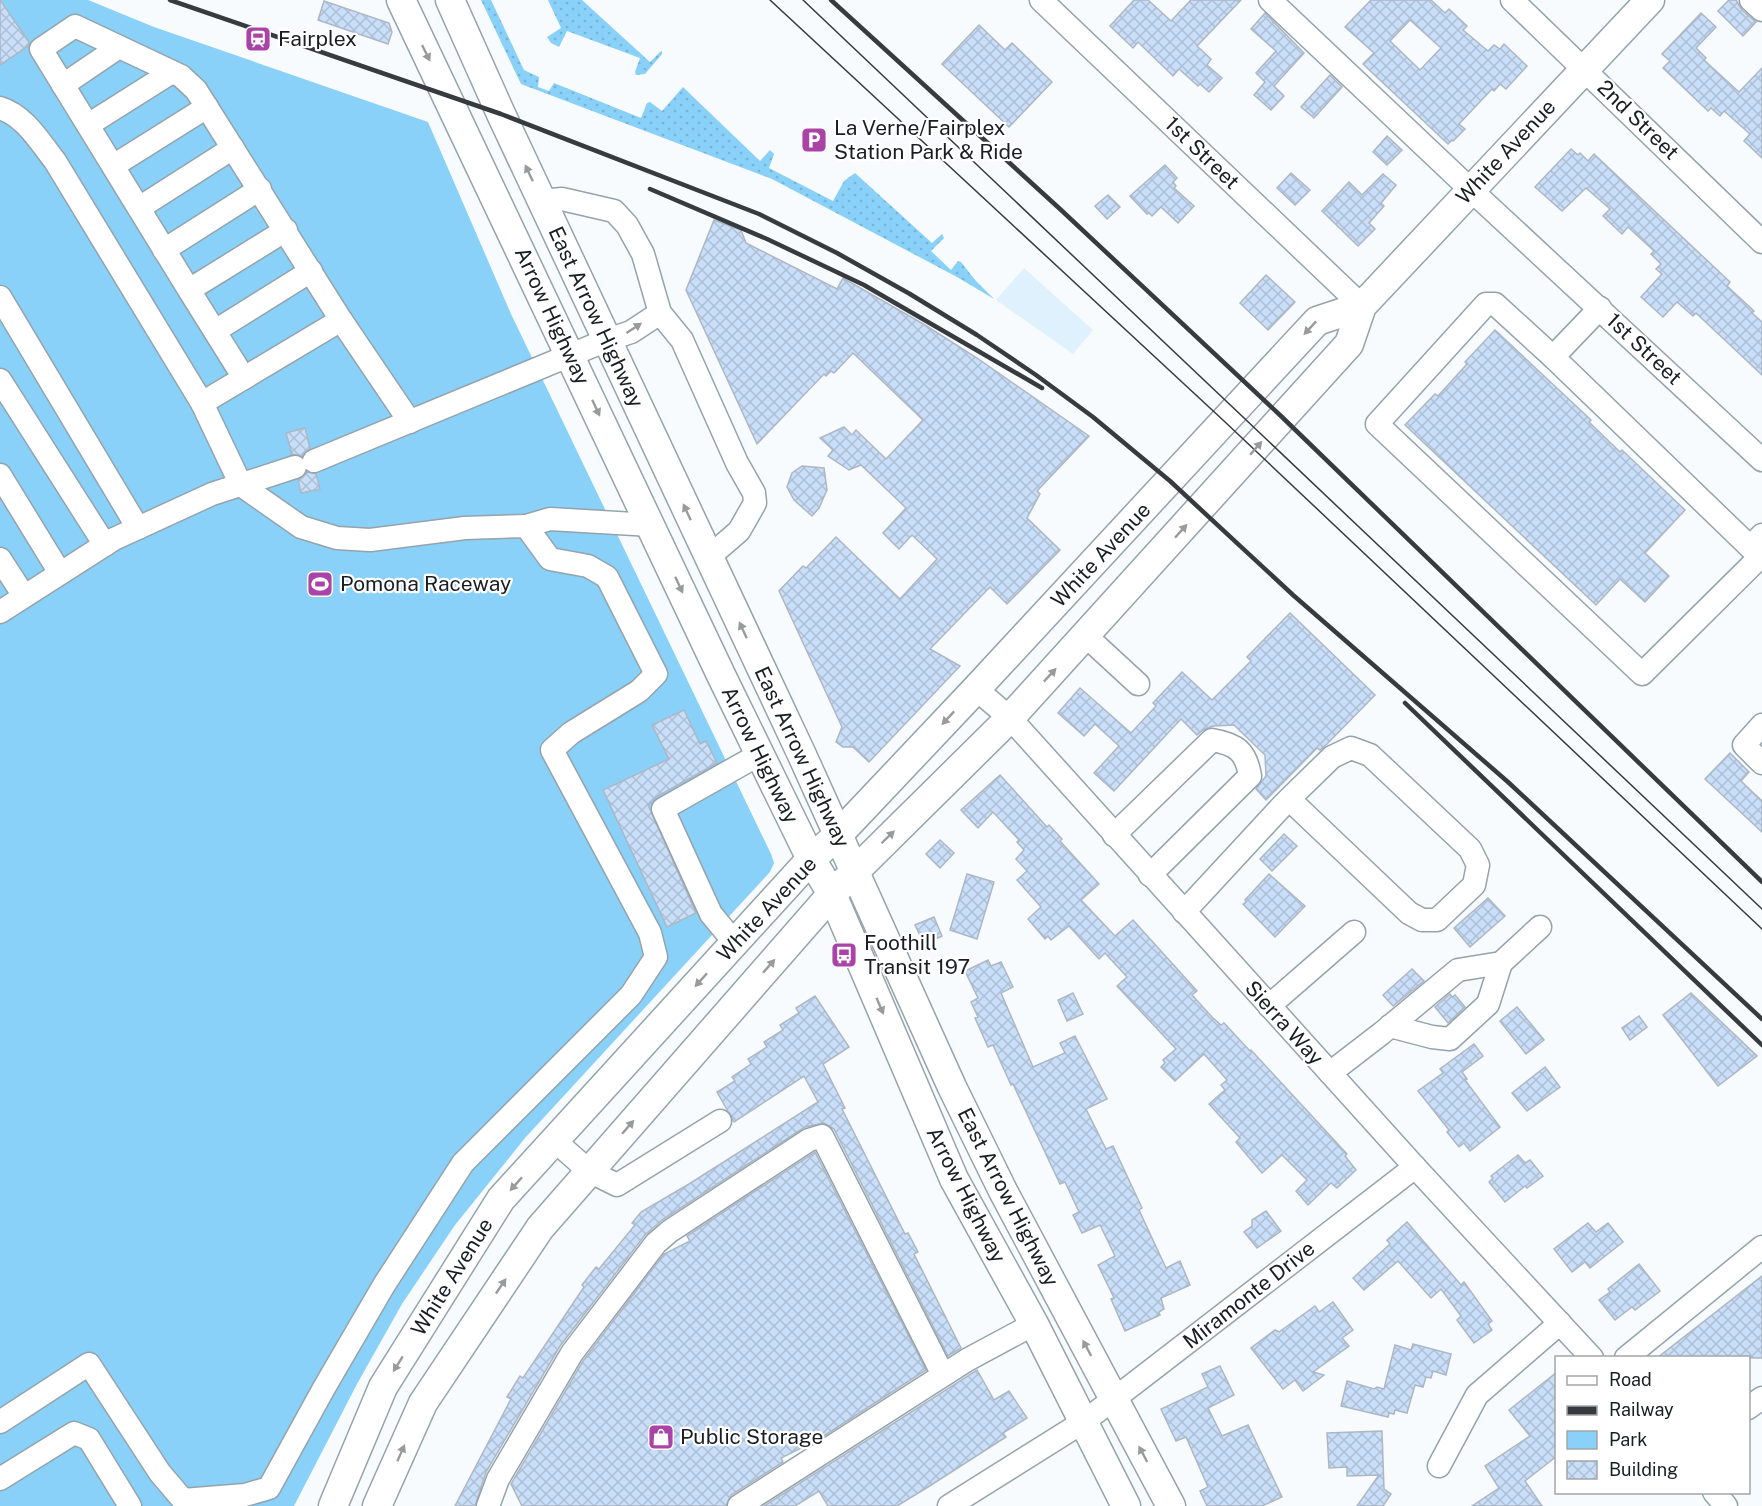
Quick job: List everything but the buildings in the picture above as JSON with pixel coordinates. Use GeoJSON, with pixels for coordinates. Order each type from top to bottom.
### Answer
{"type":"FeatureCollection","features":[{"type":"Feature","properties":{"kind":"main road","name":"Arrow Highway"},"geometry":{"type":"LineString","coordinates":[[401,0],[760,754],[811,859],[832,894],[954,1179],[1034,1324],[1126,1506]]}},
{"type":"Feature","properties":{"kind":"main road","name":"East Arrow Highway"},"geometry":{"type":"LineString","coordinates":[[450,0],[838,835],[952,1087],[1002,1191],[1171,1506]]}},
{"type":"Feature","properties":{"kind":"main road","name":"White Avenue"},"geometry":{"type":"LineString","coordinates":[[377,1506],[423,1403],[540,1228],[832,894],[1010,718],[1349,344],[1362,306],[1650,0]]}},
{"type":"Feature","properties":{"kind":"main road","name":"White Avenue"},"geometry":{"type":"LineString","coordinates":[[333,1506],[383,1387],[501,1199],[811,859],[838,835],[976,689],[1317,321],[1362,306]]}},
{"type":"Feature","properties":{"kind":"street","name":"1st Street"},"geometry":{"type":"LineString","coordinates":[[1041,0],[1362,306]]}},
{"type":"Feature","properties":{"kind":"street","name":"1st Street"},"geometry":{"type":"LineString","coordinates":[[1270,0],[1762,460]]}},
{"type":"Feature","properties":{"kind":"street","name":"2nd Street"},"geometry":{"type":"LineString","coordinates":[[1512,0],[1585,68],[1762,242]]}},
{"type":"Feature","properties":{"kind":"street"},"geometry":{"type":"LineString","coordinates":[[1751,0],[1762,10]]}},
{"type":"Feature","properties":{"kind":"street"},"geometry":{"type":"LineString","coordinates":[[244,378],[41,49],[75,26],[180,76],[196,90],[341,320],[410,422]]}},
{"type":"Feature","properties":{"kind":"street"},"geometry":{"type":"LineString","coordinates":[[63,85],[119,47]]}},
{"type":"Feature","properties":{"kind":"street"},"geometry":{"type":"LineString","coordinates":[[88,125],[172,72]]}},
{"type":"Feature","properties":{"kind":"street"},"geometry":{"type":"LineString","coordinates":[[113,166],[207,107]]}},
{"type":"Feature","properties":{"kind":"street"},"geometry":{"type":"LineString","coordinates":[[0,108],[9,111],[33,133],[55,161],[201,403],[241,485],[301,527],[337,537],[370,540],[465,528],[526,526],[550,519],[651,525]]}},
{"type":"Feature","properties":{"kind":"street"},"geometry":{"type":"LineString","coordinates":[[139,208],[233,148]]}},
{"type":"Feature","properties":{"kind":"street"},"geometry":{"type":"LineString","coordinates":[[164,250],[260,189]]}},
{"type":"Feature","properties":{"kind":"street"},"geometry":{"type":"LineString","coordinates":[[542,201],[562,199],[614,211],[627,225],[643,254],[660,313],[682,340],[736,463],[754,493],[755,503],[739,531],[709,557]]}},
{"type":"Feature","properties":{"kind":"street"},"geometry":{"type":"LineString","coordinates":[[189,290],[286,230]]}},
{"type":"Feature","properties":{"kind":"street"},"geometry":{"type":"LineString","coordinates":[[215,331],[311,271]]}},
{"type":"Feature","properties":{"kind":"street"},"geometry":{"type":"LineString","coordinates":[[0,297],[138,528]]}},
{"type":"Feature","properties":{"kind":"street"},"geometry":{"type":"LineString","coordinates":[[1486,303],[1495,304],[1756,541],[1760,557],[1642,674],[1377,424],[1486,303]]}},
{"type":"Feature","properties":{"kind":"street"},"geometry":{"type":"LineString","coordinates":[[1553,357],[1600,308]]}},
{"type":"Feature","properties":{"kind":"street"},"geometry":{"type":"LineString","coordinates":[[0,612],[105,545],[212,494],[304,464],[410,422],[631,332],[660,313]]}},
{"type":"Feature","properties":{"kind":"street"},"geometry":{"type":"LineString","coordinates":[[201,403],[341,320]]}},
{"type":"Feature","properties":{"kind":"street"},"geometry":{"type":"LineString","coordinates":[[0,380],[105,545]]}},
{"type":"Feature","properties":{"kind":"street"},"geometry":{"type":"LineString","coordinates":[[0,475],[60,573]]}},
{"type":"Feature","properties":{"kind":"street"},"geometry":{"type":"LineString","coordinates":[[0,1422],[89,1364],[160,1473],[183,1500],[245,1494],[268,1488],[384,1285],[463,1163],[631,995],[656,957],[650,933],[552,750],[571,733],[639,691],[656,674],[607,577],[588,566],[550,559],[526,526]]}},
{"type":"Feature","properties":{"kind":"street"},"geometry":{"type":"LineString","coordinates":[[0,559],[24,596]]}},
{"type":"Feature","properties":{"kind":"street"},"geometry":{"type":"LineString","coordinates":[[1086,636],[1138,684]]}},
{"type":"Feature","properties":{"kind":"street","name":"Sierra Way"},"geometry":{"type":"LineString","coordinates":[[976,689],[1010,718],[1415,1167],[1590,1356]]}},
{"type":"Feature","properties":{"kind":"street"},"geometry":{"type":"LineString","coordinates":[[1762,725],[1744,745],[1762,763]]}},
{"type":"Feature","properties":{"kind":"street"},"geometry":{"type":"LineString","coordinates":[[1114,835],[1212,740],[1227,742],[1239,750],[1248,762],[1250,776],[1150,875]]}},
{"type":"Feature","properties":{"kind":"street"},"geometry":{"type":"LineString","coordinates":[[1184,912],[1289,799],[1332,757],[1351,748],[1370,755],[1470,849],[1478,865],[1474,885],[1437,920],[1422,920],[1409,913],[1289,799]]}},
{"type":"Feature","properties":{"kind":"street"},"geometry":{"type":"LineString","coordinates":[[735,943],[711,914],[663,809],[760,754]]}},
{"type":"Feature","properties":{"kind":"street"},"geometry":{"type":"LineString","coordinates":[[1390,1026],[1432,1037],[1450,1039],[1488,1004],[1501,963],[1540,927]]}},
{"type":"Feature","properties":{"kind":"street"},"geometry":{"type":"LineString","coordinates":[[1269,1006],[1354,932]]}},
{"type":"Feature","properties":{"kind":"street"},"geometry":{"type":"LineString","coordinates":[[1330,1073],[1458,970],[1501,963]]}},
{"type":"Feature","properties":{"kind":"street"},"geometry":{"type":"LineString","coordinates":[[555,1141],[589,1172],[617,1185],[720,1121]]}},
{"type":"Feature","properties":{"kind":"street"},"geometry":{"type":"LineString","coordinates":[[488,1506],[498,1479],[572,1353],[656,1243],[670,1231],[809,1140],[822,1136],[944,1375]]}},
{"type":"Feature","properties":{"kind":"street","name":"Miramonte Drive"},"geometry":{"type":"LineString","coordinates":[[949,1506],[1083,1422],[1415,1167]]}},
{"type":"Feature","properties":{"kind":"street"},"geometry":{"type":"LineString","coordinates":[[1628,1356],[1762,1247]]}},
{"type":"Feature","properties":{"kind":"street"},"geometry":{"type":"LineString","coordinates":[[1439,1466],[1478,1395],[1560,1323]]}},
{"type":"Feature","properties":{"kind":"street"},"geometry":{"type":"LineString","coordinates":[[739,1506],[967,1360],[1034,1324]]}},
{"type":"Feature","properties":{"kind":"street"},"geometry":{"type":"LineString","coordinates":[[1750,1407],[1762,1398]]}},
{"type":"Feature","properties":{"kind":"street"},"geometry":{"type":"LineString","coordinates":[[0,1479],[74,1433],[89,1439],[130,1506]]}},
{"type":"Feature","properties":{"kind":"street"},"geometry":{"type":"LineString","coordinates":[[1716,1494],[1726,1506]]}},
{"type":"Feature","properties":{"kind":"shaded area"},"geometry":{"type":"Polygon","coordinates":[[[1024,268],[1093,330],[1073,354],[996,300],[1024,268]]]}},
{"type":"Feature","properties":{"kind":"green space","name":"Pomona Raceway"},"geometry":{"type":"Polygon","coordinates":[[[0,0],[88,0],[154,27],[428,122],[511,314],[774,863],[770,872],[525,1138],[455,1225],[402,1304],[357,1384],[294,1506],[0,1506],[0,0]]]}},
{"type":"Feature","properties":{"kind":"green space"},"geometry":{"type":"Polygon","coordinates":[[[481,0],[491,0],[524,70],[539,77],[538,87],[549,91],[554,83],[641,118],[647,103],[650,102],[662,111],[683,87],[760,161],[770,150],[774,154],[769,168],[833,201],[844,181],[855,173],[932,243],[942,234],[944,238],[931,251],[951,270],[958,261],[961,262],[994,299],[772,179],[521,84],[481,0]]]}},
{"type":"Feature","properties":{"kind":"green space"},"geometry":{"type":"Polygon","coordinates":[[[548,0],[582,0],[650,62],[662,51],[662,54],[645,74],[636,75],[640,58],[567,31],[559,47],[551,43],[547,37],[561,28],[548,0]]]}},
{"type":"Feature","properties":{"kind":"tram line"},"geometry":{"type":"LineString","coordinates":[[770,0],[1224,421],[1762,929]]}},
{"type":"Feature","properties":{"kind":"tram line"},"geometry":{"type":"LineString","coordinates":[[803,0],[1762,909]]}},
{"type":"Feature","properties":{"kind":"railway"},"geometry":{"type":"LineString","coordinates":[[170,0],[501,114],[759,214],[837,253],[977,335],[1093,417],[1170,481],[1293,595],[1508,782],[1762,1019]]}},
{"type":"Feature","properties":{"kind":"railway"},"geometry":{"type":"LineString","coordinates":[[831,0],[1060,209],[1282,417],[1762,882]]}},
{"type":"Feature","properties":{"kind":"railway"},"geometry":{"type":"LineString","coordinates":[[650,189],[767,239],[864,285],[1042,388]]}},
{"type":"Feature","properties":{"kind":"railway"},"geometry":{"type":"LineString","coordinates":[[1405,703],[1762,1045]]}},
{"type":"Feature","properties":{"kind":"place","name":"Fairplex"},"geometry":{"type":"Point","coordinates":[258,39]}},
{"type":"Feature","properties":{"kind":"place","name":"La Verne/Fairplex Station Park & Ride"},"geometry":{"type":"Point","coordinates":[814,140]}},
{"type":"Feature","properties":{"kind":"place","name":"Pomona Raceway"},"geometry":{"type":"Point","coordinates":[320,584]}},
{"type":"Feature","properties":{"kind":"place","name":"Foothill Transit 197"},"geometry":{"type":"Point","coordinates":[844,955]}},
{"type":"Feature","properties":{"kind":"place","name":"Public Storage"},"geometry":{"type":"Point","coordinates":[661,1437]}}]}
